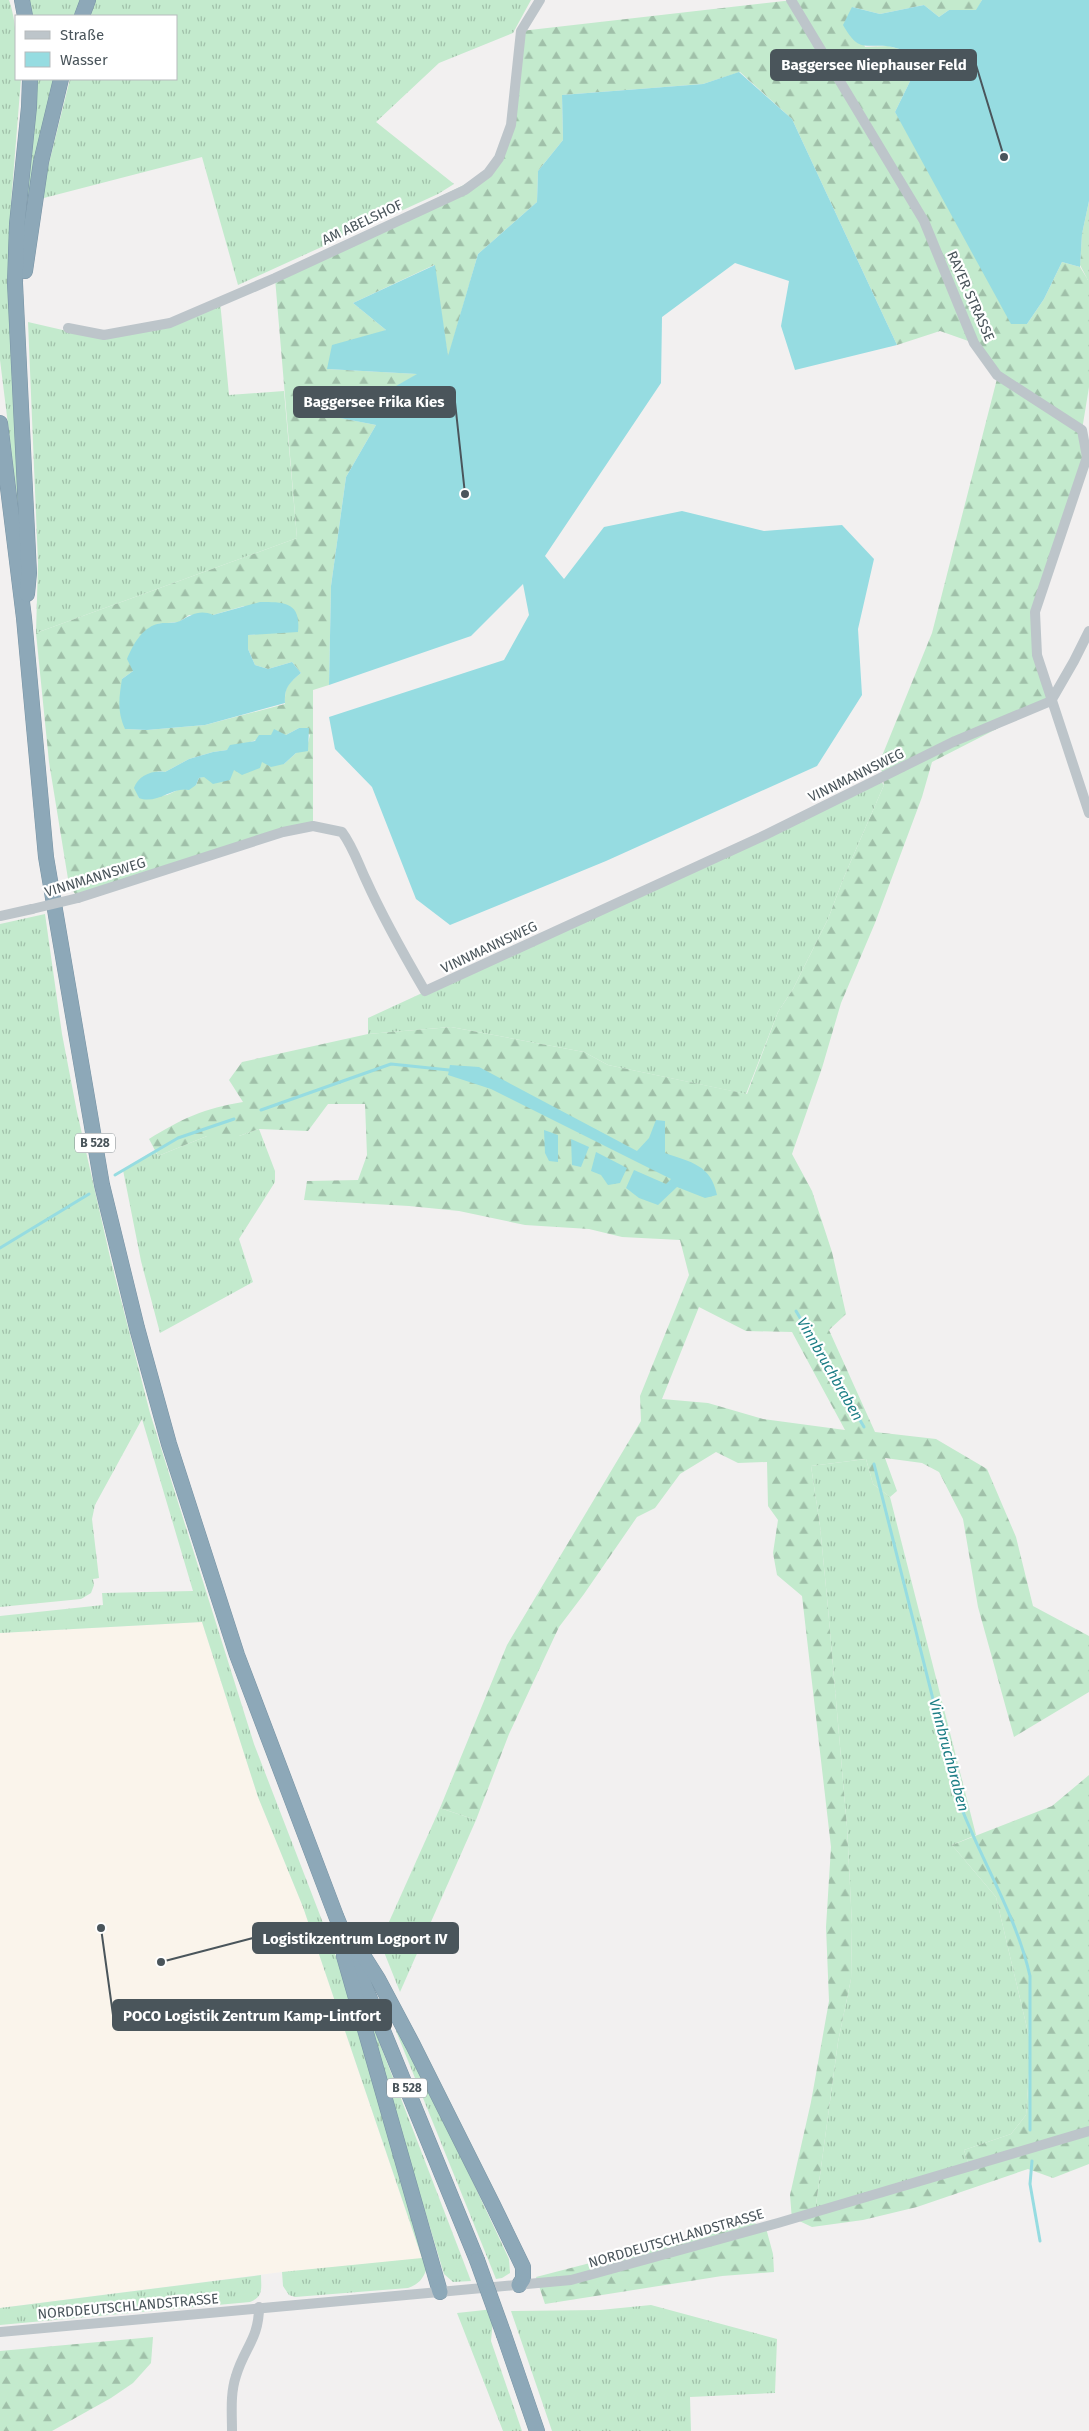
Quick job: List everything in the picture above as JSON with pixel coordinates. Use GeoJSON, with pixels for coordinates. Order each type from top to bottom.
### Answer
{"type":"FeatureCollection","features":[{"type":"Feature","properties":{"kind":"highway"},"geometry":{"type":"LineString","coordinates":[[22,0],[25,15]]}},
{"type":"Feature","properties":{"kind":"highway"},"geometry":{"type":"LineString","coordinates":[[82,15],[88,0]]}},
{"type":"Feature","properties":{"kind":"highway"},"geometry":{"type":"LineString","coordinates":[[24,618],[29,573],[16,302],[17,224],[30,107],[30,80]]}},
{"type":"Feature","properties":{"kind":"highway"},"geometry":{"type":"LineString","coordinates":[[20,360],[25,264],[30,224],[47,134],[62,80]]}},
{"type":"Feature","properties":{"kind":"highway"},"geometry":{"type":"LineString","coordinates":[[0,423],[24,618]]}},
{"type":"Feature","properties":{"kind":"highway","name":"B 528"},"geometry":{"type":"LineString","coordinates":[[24,618],[46,856],[108,1213],[170,1444],[237,1654],[336,1916],[477,2260],[537,2431]]}},
{"type":"Feature","properties":{"kind":"highway"},"geometry":{"type":"LineString","coordinates":[[336,1916],[378,1979],[480,2178],[523,2267],[523,2278],[519,2285]]}},
{"type":"Feature","properties":{"kind":"highway"},"geometry":{"type":"LineString","coordinates":[[336,1916],[354,1994],[440,2292]]}},
{"type":"Feature","properties":{"kind":"street","name":"AM ABELSHOF"},"geometry":{"type":"LineString","coordinates":[[68,328],[104,335],[170,323],[275,278],[465,190],[488,173],[499,158],[511,125],[521,31],[540,0]]}},
{"type":"Feature","properties":{"kind":"street","name":"RAYER STRASSE"},"geometry":{"type":"LineString","coordinates":[[791,0],[924,222],[974,343],[997,375],[1082,430],[1086,457],[1035,612],[1037,655],[1089,813]]}},
{"type":"Feature","properties":{"kind":"street"},"geometry":{"type":"LineString","coordinates":[[1051,701],[1089,631]]}},
{"type":"Feature","properties":{"kind":"street","name":"VINNMANNSWEG"},"geometry":{"type":"LineString","coordinates":[[0,916],[78,898],[283,832],[313,826],[342,832],[352,846],[366,880],[402,952],[425,991],[761,837],[955,741],[1051,701]]}},
{"type":"Feature","properties":{"kind":"street","name":"NORDDEUTSCHLANDSTRASSE"},"geometry":{"type":"LineString","coordinates":[[0,2332],[571,2280],[599,2274],[1089,2131]]}},
{"type":"Feature","properties":{"kind":"street"},"geometry":{"type":"LineString","coordinates":[[232,2431],[233,2388],[241,2362],[258,2330],[259,2307]]}},
{"type":"Feature","properties":{"kind":"shaded area"},"geometry":{"type":"Polygon","coordinates":[[[202,1622],[258,1797],[303,1907],[422,2259],[282,2272],[0,2308],[0,1633],[202,1622]]]}},
{"type":"Feature","properties":{"kind":"green space"},"geometry":{"type":"Polygon","coordinates":[[[0,0],[9,0],[15,30],[15,80],[21,80],[11,203],[10,286],[19,513],[0,360],[0,0]]]}},
{"type":"Feature","properties":{"kind":"green space"},"geometry":{"type":"Polygon","coordinates":[[[28,0],[82,0],[76,15],[32,15],[28,0]]]}},
{"type":"Feature","properties":{"kind":"green space"},"geometry":{"type":"Polygon","coordinates":[[[96,0],[531,0],[513,33],[439,63],[376,122],[454,184],[438,194],[238,285],[202,157],[40,199],[70,80],[178,80],[178,15],[90,15],[96,0]]]}},
{"type":"Feature","properties":{"kind":"green space"},"geometry":{"type":"Polygon","coordinates":[[[793,0],[982,0],[977,10],[949,10],[939,17],[924,5],[880,14],[852,7],[865,47],[888,46],[911,52],[916,69],[895,112],[1027,324],[1044,299],[1062,262],[1080,267],[1088,280],[1080,265],[1082,234],[1089,201],[1089,387],[1082,430],[1087,457],[1035,612],[1037,655],[1051,701],[932,762],[922,797],[875,923],[841,1003],[822,1068],[792,1154],[812,1191],[832,1252],[846,1314],[829,1330],[875,1432],[936,1439],[987,1469],[1016,1537],[1033,1606],[1089,1636],[1089,1692],[1014,1737],[978,1607],[963,1519],[939,1472],[922,1463],[885,1458],[897,1491],[890,1497],[873,1484],[866,1459],[811,1466],[820,1526],[847,1827],[852,1925],[851,1979],[838,2042],[815,2212],[792,2220],[790,2195],[811,2102],[829,2001],[826,1927],[831,1847],[802,1596],[777,1575],[773,1553],[778,1520],[768,1506],[767,1462],[738,1463],[716,1452],[680,1474],[655,1508],[637,1517],[559,1627],[509,1734],[476,1820],[440,1808],[507,1645],[641,1421],[640,1396],[689,1275],[680,1240],[622,1237],[589,1229],[525,1225],[459,1211],[304,1200],[307,1181],[358,1180],[367,1155],[365,1104],[328,1104],[308,1131],[259,1129],[239,1136],[207,1136],[158,1156],[149,1139],[194,1115],[243,1102],[229,1080],[242,1062],[368,1034],[451,1027],[584,1052],[608,1065],[747,1094],[778,1012],[793,989],[828,919],[884,785],[880,761],[932,633],[999,371],[974,343],[940,331],[897,345],[792,119],[740,72],[703,84],[562,95],[563,140],[538,171],[537,202],[478,254],[448,358],[434,265],[353,303],[386,330],[327,369],[418,374],[341,418],[376,425],[346,477],[331,586],[329,685],[313,690],[313,826],[78,898],[69,885],[49,762],[36,633],[297,538],[275,278],[488,173],[511,125],[521,31],[793,0]],[[244,606],[213,615],[189,615],[179,622],[157,624],[133,671],[122,679],[125,729],[147,730],[205,725],[285,704],[288,686],[301,673],[292,662],[268,669],[255,665],[248,649],[248,635],[267,633],[244,606]],[[299,728],[286,735],[271,735],[227,750],[189,759],[165,772],[155,772],[145,780],[137,792],[139,798],[167,795],[182,788],[196,785],[199,778],[262,762],[284,764],[296,753],[307,747],[310,735],[299,728]],[[699,1307],[662,1399],[708,1403],[763,1419],[845,1430],[792,1332],[746,1331],[699,1307]]]}},
{"type":"Feature","properties":{"kind":"green space"},"geometry":{"type":"Polygon","coordinates":[[[37,80],[55,80],[36,154],[26,208],[35,124],[37,80]]]}},
{"type":"Feature","properties":{"kind":"green space"},"geometry":{"type":"Polygon","coordinates":[[[220,301],[229,395],[284,391],[297,538],[36,633],[38,563],[28,322],[67,331],[104,335],[170,323],[220,301]]]}},
{"type":"Feature","properties":{"kind":"green space"},"geometry":{"type":"Polygon","coordinates":[[[879,779],[884,785],[828,919],[793,989],[778,1012],[746,1094],[608,1065],[584,1052],[451,1027],[368,1034],[368,1018],[761,837],[879,779]]]}},
{"type":"Feature","properties":{"kind":"green space"},"geometry":{"type":"Polygon","coordinates":[[[45,914],[62,1034],[77,1112],[110,1257],[150,1413],[254,1744],[340,1967],[427,2268],[420,2281],[408,2288],[295,2297],[289,2295],[283,2286],[282,2272],[422,2258],[303,1907],[258,1797],[202,1622],[0,1633],[0,1616],[103,1605],[102,1593],[193,1591],[142,1419],[95,1505],[92,1519],[99,1578],[93,1579],[94,1585],[91,1593],[81,1599],[0,1607],[0,924],[45,914]]]}},
{"type":"Feature","properties":{"kind":"green space"},"geometry":{"type":"Polygon","coordinates":[[[259,1129],[275,1171],[275,1182],[239,1239],[253,1282],[160,1333],[141,1261],[123,1170],[155,1152],[158,1156],[207,1136],[239,1136],[259,1129]]]}},
{"type":"Feature","properties":{"kind":"green space"},"geometry":{"type":"Polygon","coordinates":[[[866,1459],[873,1484],[890,1497],[976,1835],[952,1845],[996,1897],[1031,2045],[1026,2115],[1011,2134],[964,2150],[969,2166],[815,2212],[838,2042],[851,1979],[852,1925],[847,1827],[828,1608],[820,1526],[811,1466],[866,1459]]]}},
{"type":"Feature","properties":{"kind":"green space"},"geometry":{"type":"Polygon","coordinates":[[[1089,1775],[1089,2164],[1053,2178],[1028,2169],[917,2207],[863,2220],[812,2227],[795,2219],[969,2166],[964,2150],[1011,2134],[1026,2115],[1031,2045],[996,1897],[952,1845],[1052,1806],[1089,1775]]]}},
{"type":"Feature","properties":{"kind":"green space"},"geometry":{"type":"Polygon","coordinates":[[[440,1808],[476,1820],[400,1992],[380,1942],[440,1808]]]}},
{"type":"Feature","properties":{"kind":"green space"},"geometry":{"type":"Polygon","coordinates":[[[401,2029],[509,2259],[510,2273],[502,2278],[496,2279],[396,2031],[401,2029]]]}},
{"type":"Feature","properties":{"kind":"green space"},"geometry":{"type":"Polygon","coordinates":[[[375,2031],[471,2281],[453,2282],[444,2274],[371,2032],[375,2031]]]}},
{"type":"Feature","properties":{"kind":"green space"},"geometry":{"type":"Polygon","coordinates":[[[745,2219],[766,2228],[773,2254],[774,2272],[722,2276],[545,2304],[536,2277],[675,2241],[745,2219]]]}},
{"type":"Feature","properties":{"kind":"green space"},"geometry":{"type":"Polygon","coordinates":[[[261,2275],[260,2294],[250,2302],[0,2325],[0,2308],[261,2275]]]}},
{"type":"Feature","properties":{"kind":"green space"},"geometry":{"type":"Polygon","coordinates":[[[651,2305],[777,2339],[775,2393],[690,2397],[691,2431],[552,2431],[511,2311],[600,2310],[651,2305]]]}},
{"type":"Feature","properties":{"kind":"green space"},"geometry":{"type":"Polygon","coordinates":[[[494,2309],[491,2341],[522,2431],[503,2431],[457,2313],[494,2309]]]}},
{"type":"Feature","properties":{"kind":"green space"},"geometry":{"type":"Polygon","coordinates":[[[153,2337],[151,2363],[133,2383],[111,2398],[52,2431],[0,2431],[0,2351],[153,2337]]]}},
{"type":"Feature","properties":{"kind":"water"},"geometry":{"type":"Polygon","coordinates":[[[982,0],[1089,0],[1089,201],[1082,234],[1080,267],[1062,262],[1044,299],[1027,324],[1011,324],[895,112],[916,69],[911,52],[886,46],[865,46],[852,39],[843,25],[852,7],[880,14],[924,5],[939,17],[949,10],[976,10],[982,0]]]}},
{"type":"Feature","properties":{"kind":"water"},"geometry":{"type":"Polygon","coordinates":[[[739,72],[792,119],[897,345],[795,370],[781,326],[789,281],[735,263],[662,317],[661,383],[545,556],[564,579],[604,527],[682,511],[764,531],[842,525],[874,559],[858,629],[862,695],[817,766],[606,861],[450,925],[416,899],[372,787],[335,749],[329,717],[504,660],[529,615],[523,584],[471,636],[329,685],[331,586],[346,477],[376,425],[340,418],[417,374],[327,369],[332,345],[386,330],[353,303],[435,265],[448,356],[478,254],[537,202],[538,171],[563,140],[562,95],[703,84],[739,72]]]}},
{"type":"Feature","properties":{"kind":"water"},"geometry":{"type":"Polygon","coordinates":[[[260,602],[277,602],[290,606],[297,615],[298,632],[248,635],[248,649],[255,665],[268,669],[292,662],[301,673],[288,686],[285,693],[285,703],[205,725],[147,730],[125,729],[119,704],[122,679],[133,671],[127,659],[135,643],[146,630],[157,624],[177,622],[196,614],[208,613],[213,615],[260,602]]]}},
{"type":"Feature","properties":{"kind":"water"},"geometry":{"type":"Polygon","coordinates":[[[299,728],[309,728],[308,751],[296,753],[284,764],[271,767],[262,762],[260,768],[242,775],[234,770],[230,780],[213,784],[204,777],[199,778],[196,785],[189,790],[183,789],[146,800],[139,798],[134,788],[142,777],[155,772],[165,772],[189,759],[227,750],[230,745],[255,741],[259,735],[271,735],[274,729],[286,735],[299,728]]]}},
{"type":"Feature","properties":{"kind":"water"},"geometry":{"type":"Polygon","coordinates":[[[450,1065],[479,1067],[637,1151],[649,1138],[656,1120],[665,1121],[665,1153],[691,1162],[705,1171],[714,1185],[717,1195],[705,1198],[677,1187],[658,1205],[639,1198],[626,1188],[634,1170],[666,1184],[671,1179],[491,1089],[448,1075],[450,1065]]]}},
{"type":"Feature","properties":{"kind":"water"},"geometry":{"type":"Polygon","coordinates":[[[544,1130],[558,1135],[558,1162],[549,1161],[545,1153],[544,1130]]]}},
{"type":"Feature","properties":{"kind":"water"},"geometry":{"type":"Polygon","coordinates":[[[571,1139],[589,1147],[581,1167],[572,1165],[571,1139]]]}},
{"type":"Feature","properties":{"kind":"water"},"geometry":{"type":"Polygon","coordinates":[[[596,1152],[627,1168],[620,1183],[608,1185],[601,1175],[591,1171],[596,1152]]]}},
{"type":"Feature","properties":{"kind":"waterway"},"geometry":{"type":"LineString","coordinates":[[261,1110],[391,1064],[449,1070]]}},
{"type":"Feature","properties":{"kind":"waterway"},"geometry":{"type":"LineString","coordinates":[[115,1175],[178,1138],[234,1119]]}},
{"type":"Feature","properties":{"kind":"waterway"},"geometry":{"type":"LineString","coordinates":[[0,1248],[89,1194]]}},
{"type":"Feature","properties":{"kind":"waterway","name":"Vinnbruchbraben"},"geometry":{"type":"LineString","coordinates":[[796,1311],[864,1427]]}},
{"type":"Feature","properties":{"kind":"waterway","name":"Vinnbruchbraben"},"geometry":{"type":"LineString","coordinates":[[874,1464],[958,1799],[1016,1931],[1030,1976],[1030,2130]]}},
{"type":"Feature","properties":{"kind":"waterway","name":"Vinnbruchbraben"},"geometry":{"type":"LineString","coordinates":[[1032,2161],[1030,2184],[1040,2241]]}},
{"type":"Feature","properties":{"kind":"place","name":"Baggersee Niephauser Feld"},"geometry":{"type":"Point","coordinates":[1004,157]}},
{"type":"Feature","properties":{"kind":"place","name":"Baggersee Frika Kies"},"geometry":{"type":"Point","coordinates":[465,494]}},
{"type":"Feature","properties":{"kind":"place","name":"POCO Logistik Zentrum Kamp-Lintfort"},"geometry":{"type":"Point","coordinates":[101,1928]}},
{"type":"Feature","properties":{"kind":"place","name":"Logistikzentrum Logport IV"},"geometry":{"type":"Point","coordinates":[161,1962]}}]}
